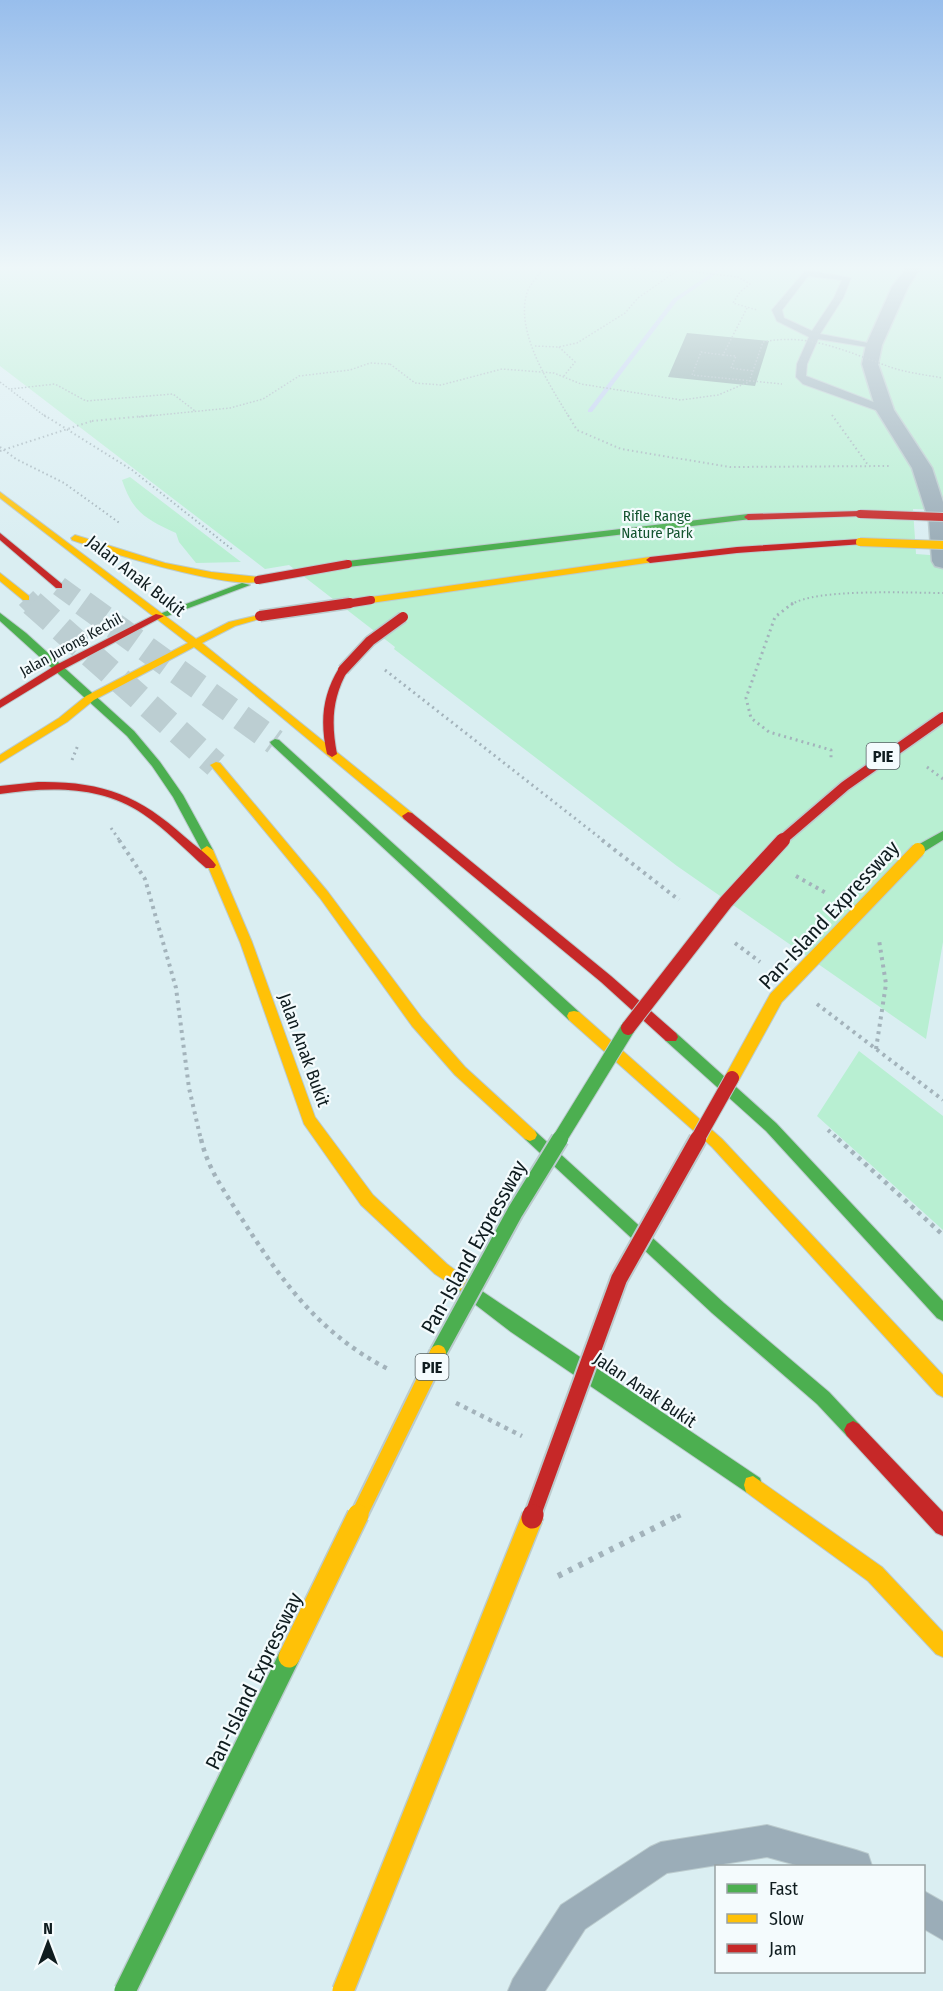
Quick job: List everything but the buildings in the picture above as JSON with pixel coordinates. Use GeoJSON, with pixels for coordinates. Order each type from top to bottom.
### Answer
{"type":"FeatureCollection","features":[{"type":"Feature","properties":{"kind":"main road","name":"Jalan Anak Bukit"},"geometry":{"type":"LineString","coordinates":[[0,494],[195,643],[606,979],[771,1127],[943,1313]]}},
{"type":"Feature","properties":{"kind":"main road"},"geometry":{"type":"LineString","coordinates":[[38,521],[107,552],[167,571],[258,580],[348,564],[745,517],[860,514],[943,517]]}},
{"type":"Feature","properties":{"kind":"main road"},"geometry":{"type":"LineString","coordinates":[[0,536],[59,586]]}},
{"type":"Feature","properties":{"kind":"main road"},"geometry":{"type":"LineString","coordinates":[[0,760],[63,720],[90,698],[232,624],[260,616],[682,555],[774,545],[860,542],[943,545]]}},
{"type":"Feature","properties":{"kind":"main road"},"geometry":{"type":"LineString","coordinates":[[590,583],[621,577],[682,555]]}},
{"type":"Feature","properties":{"kind":"main road"},"geometry":{"type":"LineString","coordinates":[[0,576],[26,598]]}},
{"type":"Feature","properties":{"kind":"main road","name":"Jalan Jurong Kechil"},"geometry":{"type":"LineString","coordinates":[[0,705],[60,667],[159,616],[258,580]]}},
{"type":"Feature","properties":{"kind":"main road"},"geometry":{"type":"LineString","coordinates":[[332,754],[324,723],[333,687],[343,670],[382,628],[403,617],[419,613]]}},
{"type":"Feature","properties":{"kind":"main road","name":"Jalan Anak Bukit"},"geometry":{"type":"LineString","coordinates":[[0,616],[60,667],[90,698],[116,718],[155,764],[183,803],[216,870],[246,942],[309,1120],[367,1200],[441,1269],[517,1326],[743,1477],[875,1574],[943,1647]]}},
{"type":"Feature","properties":{"kind":"main road","name":"Pan-Island Expressway"},"geometry":{"type":"LineString","coordinates":[[124,1991],[453,1323],[515,1212],[623,1034],[717,910],[791,832],[880,759],[943,717]]}},
{"type":"Feature","properties":{"kind":"main road"},"geometry":{"type":"LineString","coordinates":[[275,742],[409,862],[557,1001],[717,1143],[943,1388]]}},
{"type":"Feature","properties":{"kind":"main road"},"geometry":{"type":"LineString","coordinates":[[216,765],[324,895],[417,1022],[460,1071],[718,1308],[823,1398],[943,1526]]}},
{"type":"Feature","properties":{"kind":"main road"},"geometry":{"type":"LineString","coordinates":[[0,790],[62,785],[88,787],[116,795],[136,804],[216,870]]}},
{"type":"Feature","properties":{"kind":"main road","name":"Pan-Island Expressway"},"geometry":{"type":"LineString","coordinates":[[343,1991],[542,1494],[619,1280],[776,998],[918,850],[943,835]]}},
{"type":"Feature","properties":{"kind":"street"},"geometry":{"type":"LineString","coordinates":[[871,360],[870,364],[885,410],[922,468],[939,521],[943,561]]}},
{"type":"Feature","properties":{"kind":"lane"},"geometry":{"type":"LineString","coordinates":[[804,360],[801,376],[807,382],[885,410]]}},
{"type":"Feature","properties":{"kind":"lane"},"geometry":{"type":"LineString","coordinates":[[525,1991],[573,1917],[661,1858],[767,1840],[853,1865]]}},
{"type":"Feature","properties":{"kind":"lane"},"geometry":{"type":"LineString","coordinates":[[925,1909],[943,1923]]}},
{"type":"Feature","properties":{"kind":"path"},"geometry":{"type":"LineString","coordinates":[[539,360],[543,374],[577,430],[621,449],[730,467],[922,468]]}},
{"type":"Feature","properties":{"kind":"path"},"geometry":{"type":"LineString","coordinates":[[563,377],[575,362],[573,360]]}},
{"type":"Feature","properties":{"kind":"path"},"geometry":{"type":"LineString","coordinates":[[699,360],[692,375],[785,384],[795,388],[807,382]]}},
{"type":"Feature","properties":{"kind":"path"},"geometry":{"type":"LineString","coordinates":[[734,360],[731,368],[753,371]]}},
{"type":"Feature","properties":{"kind":"path"},"geometry":{"type":"LineString","coordinates":[[0,449],[92,421],[230,408],[263,399],[299,376],[350,370],[370,363],[390,364],[415,383],[441,385],[502,369],[554,373],[581,384],[681,399],[718,395],[749,382],[757,360]]}},
{"type":"Feature","properties":{"kind":"path"},"geometry":{"type":"LineString","coordinates":[[875,360],[909,373],[943,378]]}},
{"type":"Feature","properties":{"kind":"path"},"geometry":{"type":"LineString","coordinates":[[0,383],[45,416],[132,470],[234,550]]}},
{"type":"Feature","properties":{"kind":"path"},"geometry":{"type":"LineString","coordinates":[[10,390],[55,384],[86,401],[173,393],[195,411]]}},
{"type":"Feature","properties":{"kind":"path"},"geometry":{"type":"LineString","coordinates":[[830,411],[868,466]]}},
{"type":"Feature","properties":{"kind":"path"},"geometry":{"type":"LineString","coordinates":[[0,449],[64,483],[129,530]]}},
{"type":"Feature","properties":{"kind":"path"},"geometry":{"type":"LineString","coordinates":[[381,667],[687,907]]}},
{"type":"Feature","properties":{"kind":"path"},"geometry":{"type":"LineString","coordinates":[[109,825],[145,879],[176,988],[189,1088],[207,1164],[278,1276],[328,1329],[357,1353],[400,1375]]}},
{"type":"Feature","properties":{"kind":"path"},"geometry":{"type":"LineString","coordinates":[[735,942],[763,964]]}},
{"type":"Feature","properties":{"kind":"path"},"geometry":{"type":"LineString","coordinates":[[810,999],[942,1098]]}},
{"type":"Feature","properties":{"kind":"path"},"geometry":{"type":"LineString","coordinates":[[453,1401],[528,1439]]}},
{"type":"Feature","properties":{"kind":"green space","name":"Rifle Range Nature Park"},"geometry":{"type":"Polygon","coordinates":[[[0,360],[943,360],[943,510],[913,509],[916,554],[943,556],[943,942],[926,1039],[677,866],[394,649],[395,647],[289,565],[265,569],[0,366],[0,360]]]}},
{"type":"Feature","properties":{"kind":"green space"},"geometry":{"type":"Polygon","coordinates":[[[130,477],[241,562],[196,563],[179,542],[176,533],[149,519],[136,508],[122,480],[130,477]]]}},
{"type":"Feature","properties":{"kind":"green space"},"geometry":{"type":"Polygon","coordinates":[[[859,1051],[943,1116],[943,1230],[817,1116],[859,1051]]]}},
{"type":"Feature","properties":{"kind":"waterway"},"geometry":{"type":"LineString","coordinates":[[590,411],[629,360]]}},
{"type":"Feature","properties":{"kind":"tunnel"},"geometry":{"type":"LineString","coordinates":[[59,586],[85,605]]}},
{"type":"Feature","properties":{"kind":"tunnel"},"geometry":{"type":"LineString","coordinates":[[26,598],[33,605]]}},
{"type":"Feature","properties":{"kind":"tunnel"},"geometry":{"type":"LineString","coordinates":[[32,603],[216,765]]}},
{"type":"Feature","properties":{"kind":"tunnel"},"geometry":{"type":"LineString","coordinates":[[83,603],[275,742]]}},
{"type":"Feature","properties":{"kind":"traffic: fast"},"geometry":{"type":"LineString","coordinates":[[348,564],[748,517]]}},
{"type":"Feature","properties":{"kind":"traffic: fast"},"geometry":{"type":"LineString","coordinates":[[159,616],[245,585]]}},
{"type":"Feature","properties":{"kind":"traffic: fast"},"geometry":{"type":"LineString","coordinates":[[0,616],[131,733],[168,780],[207,850]]}},
{"type":"Feature","properties":{"kind":"traffic: fast"},"geometry":{"type":"LineString","coordinates":[[275,742],[574,1016]]}},
{"type":"Feature","properties":{"kind":"traffic: fast"},"geometry":{"type":"LineString","coordinates":[[918,850],[943,835]]}},
{"type":"Feature","properties":{"kind":"traffic: fast"},"geometry":{"type":"LineString","coordinates":[[438,1353],[515,1212],[628,1028]]}},
{"type":"Feature","properties":{"kind":"traffic: fast"},"geometry":{"type":"LineString","coordinates":[[671,1037],[771,1127],[943,1313]]}},
{"type":"Feature","properties":{"kind":"traffic: fast"},"geometry":{"type":"LineString","coordinates":[[530,1135],[718,1308],[823,1398],[853,1430]]}},
{"type":"Feature","properties":{"kind":"traffic: fast"},"geometry":{"type":"LineString","coordinates":[[461,1284],[517,1326],[753,1485]]}},
{"type":"Feature","properties":{"kind":"traffic: fast"},"geometry":{"type":"LineString","coordinates":[[125,1991],[289,1657]]}},
{"type":"Feature","properties":{"kind":"traffic: slow"},"geometry":{"type":"LineString","coordinates":[[0,494],[241,678],[408,816]]}},
{"type":"Feature","properties":{"kind":"traffic: slow"},"geometry":{"type":"LineString","coordinates":[[75,538],[142,561],[211,575],[258,580]]}},
{"type":"Feature","properties":{"kind":"traffic: slow"},"geometry":{"type":"LineString","coordinates":[[860,542],[943,545]]}},
{"type":"Feature","properties":{"kind":"traffic: slow"},"geometry":{"type":"LineString","coordinates":[[371,600],[650,560]]}},
{"type":"Feature","properties":{"kind":"traffic: slow"},"geometry":{"type":"LineString","coordinates":[[0,576],[26,598]]}},
{"type":"Feature","properties":{"kind":"traffic: slow"},"geometry":{"type":"LineString","coordinates":[[195,643],[232,624],[260,616]]}},
{"type":"Feature","properties":{"kind":"traffic: slow"},"geometry":{"type":"LineString","coordinates":[[0,760],[63,720],[90,698],[195,643]]}},
{"type":"Feature","properties":{"kind":"traffic: slow"},"geometry":{"type":"LineString","coordinates":[[216,765],[324,895],[417,1022],[460,1071],[530,1135]]}},
{"type":"Feature","properties":{"kind":"traffic: slow"},"geometry":{"type":"LineString","coordinates":[[207,850],[246,942],[309,1120],[367,1200],[441,1269],[461,1284]]}},
{"type":"Feature","properties":{"kind":"traffic: slow"},"geometry":{"type":"LineString","coordinates":[[732,1078],[776,998],[918,850]]}},
{"type":"Feature","properties":{"kind":"traffic: slow"},"geometry":{"type":"LineString","coordinates":[[574,1016],[717,1143],[943,1388]]}},
{"type":"Feature","properties":{"kind":"traffic: slow"},"geometry":{"type":"LineString","coordinates":[[289,1657],[438,1353]]}},
{"type":"Feature","properties":{"kind":"traffic: slow"},"geometry":{"type":"LineString","coordinates":[[753,1485],[875,1574],[943,1647]]}},
{"type":"Feature","properties":{"kind":"traffic: slow"},"geometry":{"type":"LineString","coordinates":[[343,1991],[532,1518]]}},
{"type":"Feature","properties":{"kind":"traffic: jam"},"geometry":{"type":"LineString","coordinates":[[748,517],[860,514]]}},
{"type":"Feature","properties":{"kind":"traffic: jam"},"geometry":{"type":"LineString","coordinates":[[860,514],[943,517]]}},
{"type":"Feature","properties":{"kind":"traffic: jam"},"geometry":{"type":"LineString","coordinates":[[0,536],[59,586]]}},
{"type":"Feature","properties":{"kind":"traffic: jam"},"geometry":{"type":"LineString","coordinates":[[650,560],[737,550],[860,542]]}},
{"type":"Feature","properties":{"kind":"traffic: jam"},"geometry":{"type":"LineString","coordinates":[[258,580],[348,564]]}},
{"type":"Feature","properties":{"kind":"traffic: jam"},"geometry":{"type":"LineString","coordinates":[[260,616],[371,600]]}},
{"type":"Feature","properties":{"kind":"traffic: jam"},"geometry":{"type":"LineString","coordinates":[[0,705],[60,667],[159,616]]}},
{"type":"Feature","properties":{"kind":"traffic: jam"},"geometry":{"type":"LineString","coordinates":[[343,670],[370,641],[403,617]]}},
{"type":"Feature","properties":{"kind":"traffic: jam"},"geometry":{"type":"LineString","coordinates":[[332,754],[327,721],[328,710],[333,691],[343,670]]}},
{"type":"Feature","properties":{"kind":"traffic: jam"},"geometry":{"type":"LineString","coordinates":[[628,1028],[726,902],[791,832],[864,771],[943,717]]}},
{"type":"Feature","properties":{"kind":"traffic: jam"},"geometry":{"type":"LineString","coordinates":[[0,790],[57,785],[76,786],[112,794],[147,811],[210,865]]}},
{"type":"Feature","properties":{"kind":"traffic: jam"},"geometry":{"type":"LineString","coordinates":[[408,816],[606,979],[671,1037]]}},
{"type":"Feature","properties":{"kind":"traffic: jam"},"geometry":{"type":"LineString","coordinates":[[532,1518],[619,1279],[732,1078]]}},
{"type":"Feature","properties":{"kind":"traffic: jam"},"geometry":{"type":"LineString","coordinates":[[853,1430],[943,1526]]}}]}
